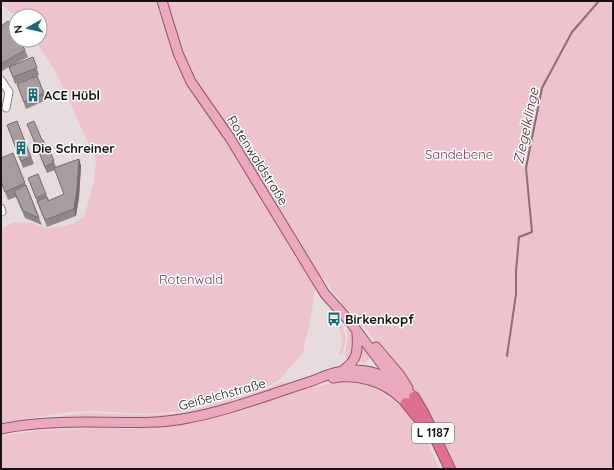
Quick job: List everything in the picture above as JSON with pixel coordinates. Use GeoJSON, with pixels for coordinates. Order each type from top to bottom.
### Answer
{"type":"FeatureCollection","features":[{"type":"Feature","properties":{"kind":"highway","name":"Rotenwaldstraße"},"geometry":{"type":"LineString","coordinates":[[410,400],[443,469]]}},
{"type":"Feature","properties":{"kind":"highway","name":"Rotenwaldstraße"},"geometry":{"type":"LineString","coordinates":[[410,400],[424,414],[450,469]]}},
{"type":"Feature","properties":{"kind":"main road","name":"Rotenwaldstraße"},"geometry":{"type":"LineString","coordinates":[[162,1],[178,54],[191,82],[230,138],[329,299],[351,323],[357,333],[410,400]]}},
{"type":"Feature","properties":{"kind":"main road","name":"Rotenwaldstraße"},"geometry":{"type":"LineString","coordinates":[[351,323],[361,330],[399,374],[410,400]]}},
{"type":"Feature","properties":{"kind":"main road"},"geometry":{"type":"LineString","coordinates":[[342,371],[353,362],[357,353],[357,333]]}},
{"type":"Feature","properties":{"kind":"main road","name":"Geißeichstraße"},"geometry":{"type":"LineString","coordinates":[[1,429],[31,424],[59,422],[134,424],[187,418],[236,406],[310,382],[329,373],[342,371],[368,371],[395,381]]}},
{"type":"Feature","properties":{"kind":"main road","name":"Rotenwaldstraße"},"geometry":{"type":"LineString","coordinates":[[310,382],[341,377],[364,379],[384,386],[400,396],[410,400]]}},
{"type":"Feature","properties":{"kind":"street"},"geometry":{"type":"LineString","coordinates":[[1,80],[8,92],[6,108]]}},
{"type":"Feature","properties":{"kind":"green space"},"geometry":{"type":"Polygon","coordinates":[[[1,1],[613,1],[613,469],[455,469],[422,399],[420,400],[364,326],[353,313],[343,305],[323,278],[314,292],[312,311],[303,353],[278,381],[268,386],[183,411],[145,414],[97,411],[69,412],[1,423],[1,229],[14,222],[32,223],[46,228],[60,227],[72,224],[84,217],[94,182],[96,160],[56,72],[40,48],[48,48],[48,8],[8,8],[8,10],[1,4],[1,1]]]}},
{"type":"Feature","properties":{"kind":"green space"},"geometry":{"type":"Polygon","coordinates":[[[329,311],[333,315],[332,317],[341,326],[345,334],[342,355],[339,354],[342,345],[341,332],[333,321],[330,324],[326,320],[329,311]]]}},
{"type":"Feature","properties":{"kind":"green space"},"geometry":{"type":"Polygon","coordinates":[[[346,329],[353,334],[354,337],[352,360],[347,358],[345,355],[348,336],[346,329]]]}},
{"type":"Feature","properties":{"kind":"green space"},"geometry":{"type":"Polygon","coordinates":[[[361,342],[371,357],[364,363],[356,361],[361,342]]]}},
{"type":"Feature","properties":{"kind":"green space"},"geometry":{"type":"Polygon","coordinates":[[[281,382],[289,383],[226,404],[178,415],[132,419],[42,419],[84,413],[142,415],[182,413],[244,396],[269,388],[281,382]]]}},
{"type":"Feature","properties":{"kind":"green space"},"geometry":{"type":"Polygon","coordinates":[[[340,382],[361,384],[380,389],[403,404],[418,424],[440,469],[1,469],[1,436],[41,430],[95,428],[130,429],[202,420],[308,389],[340,382]]]}},
{"type":"Feature","properties":{"kind":"building"},"geometry":{"type":"Polygon","coordinates":[[[8,21],[8,48],[24,48],[25,50],[1,64],[1,26],[8,21]]]}},
{"type":"Feature","properties":{"kind":"building"},"geometry":{"type":"Polygon","coordinates":[[[33,57],[37,68],[13,77],[9,67],[33,57]]]}},
{"type":"Feature","properties":{"kind":"building","name":"ACE Hübl"},"geometry":{"type":"Polygon","coordinates":[[[37,76],[44,93],[24,102],[17,84],[37,76]]]}},
{"type":"Feature","properties":{"kind":"building","name":"Die Schreiner"},"geometry":{"type":"Polygon","coordinates":[[[17,121],[31,157],[21,161],[7,125],[17,121]]]}},
{"type":"Feature","properties":{"kind":"building"},"geometry":{"type":"Polygon","coordinates":[[[34,121],[48,152],[50,151],[54,161],[45,167],[27,124],[34,121]]]}},
{"type":"Feature","properties":{"kind":"building"},"geometry":{"type":"Polygon","coordinates":[[[13,153],[25,183],[5,192],[1,181],[1,158],[13,153]]]}},
{"type":"Feature","properties":{"kind":"building"},"geometry":{"type":"Polygon","coordinates":[[[79,159],[74,209],[45,220],[37,201],[47,197],[48,201],[64,194],[54,168],[79,159]]]}},
{"type":"Feature","properties":{"kind":"building"},"geometry":{"type":"Polygon","coordinates":[[[38,174],[46,194],[36,198],[28,178],[38,174]]]}},
{"type":"Feature","properties":{"kind":"building"},"geometry":{"type":"Polygon","coordinates":[[[26,185],[39,218],[23,211],[14,191],[26,185]]]}},
{"type":"Feature","properties":{"kind":"waterway","name":"Ziegelklinge"},"geometry":{"type":"LineString","coordinates":[[507,356],[516,294],[519,237],[532,232],[526,168],[542,88],[572,32],[599,1]]}},
{"type":"Feature","properties":{"kind":"place","name":"ACE Hübl"},"geometry":{"type":"Point","coordinates":[33,95]}},
{"type":"Feature","properties":{"kind":"place","name":"Die Schreiner"},"geometry":{"type":"Point","coordinates":[21,148]}},
{"type":"Feature","properties":{"kind":"place","name":"Birkenkopf"},"geometry":{"type":"Point","coordinates":[334,319]}},
{"type":"Feature","properties":{"kind":"park label","name":"Sandebene"},"geometry":{"type":"Point","coordinates":[459,154]}},
{"type":"Feature","properties":{"kind":"park label","name":"Rotenwald"},"geometry":{"type":"Point","coordinates":[191,279]}}]}
